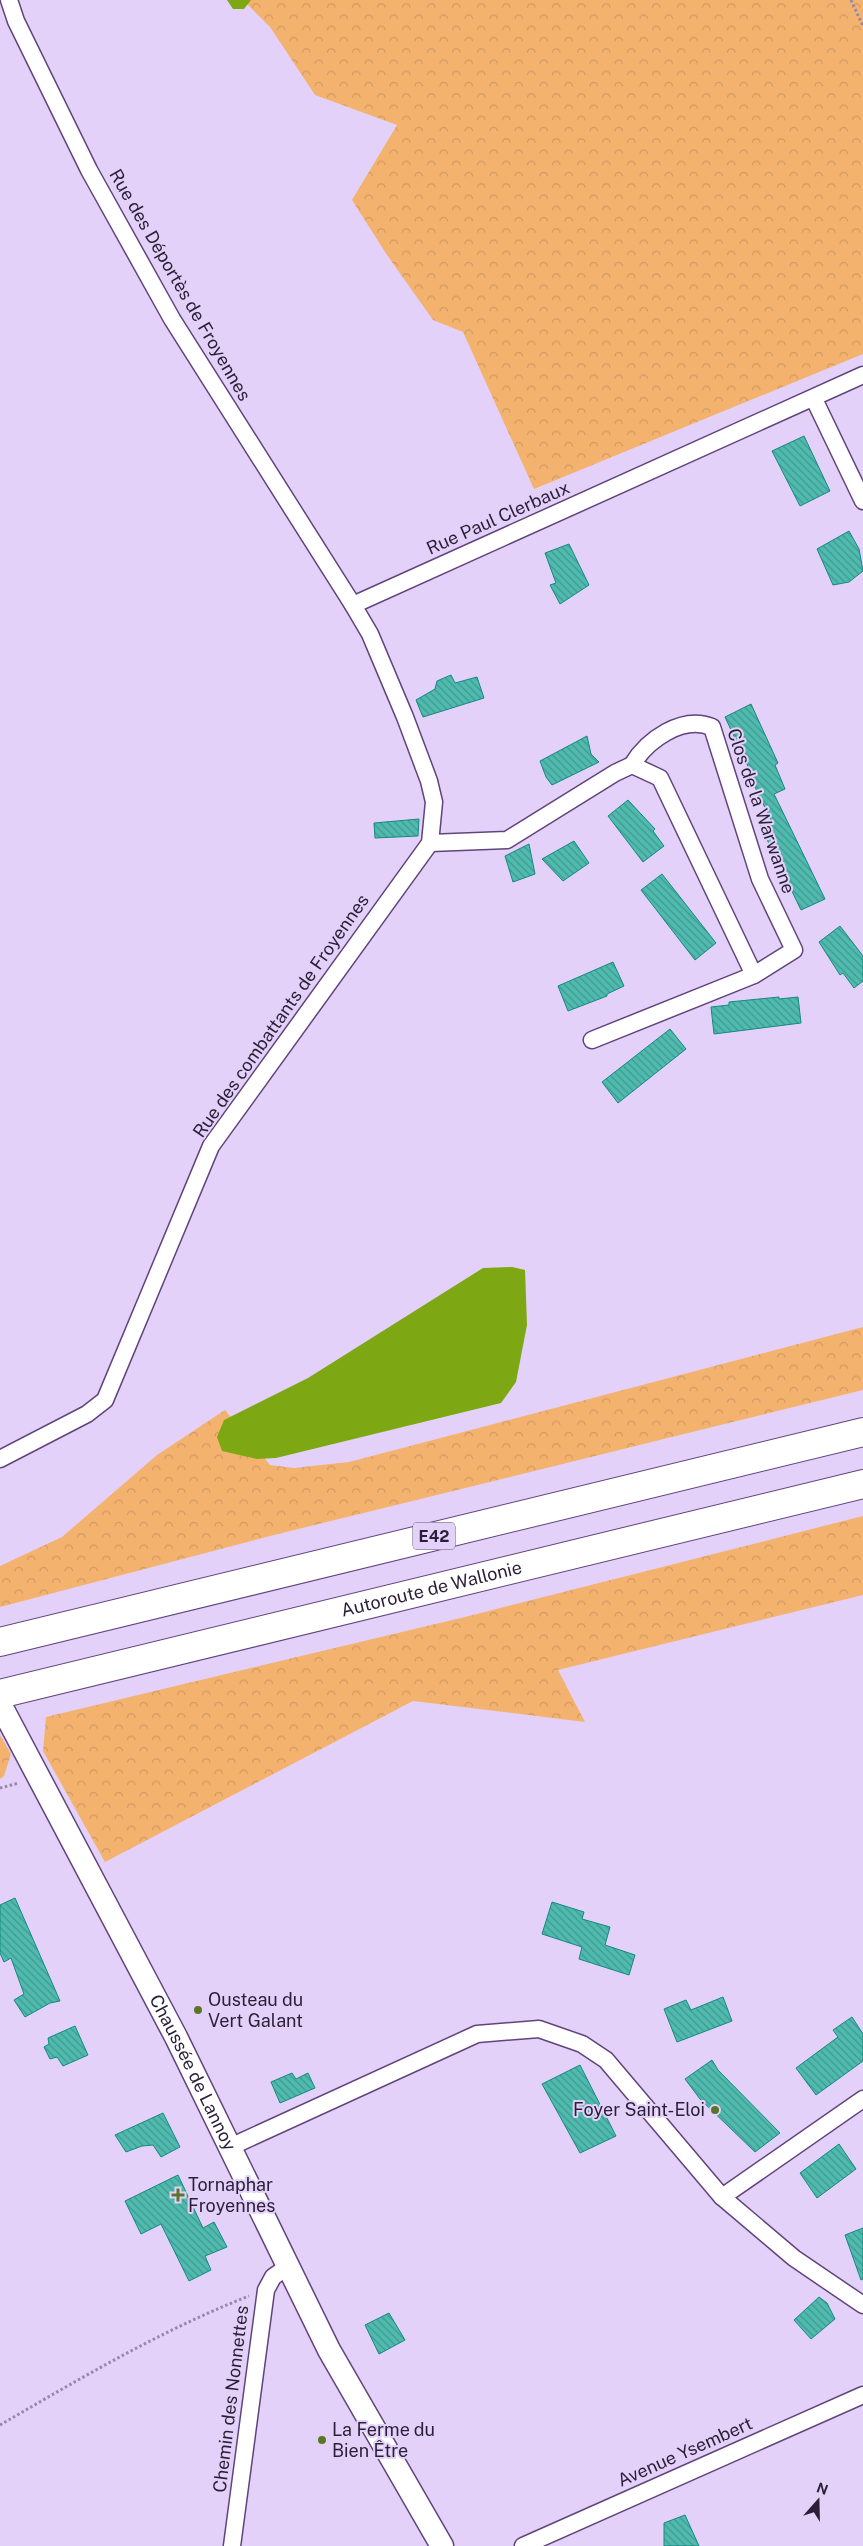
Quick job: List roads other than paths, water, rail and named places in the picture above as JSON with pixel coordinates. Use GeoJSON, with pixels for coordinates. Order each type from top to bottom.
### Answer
{"type":"FeatureCollection","features":[{"type":"Feature","properties":{"kind":"highway","name":"E42"},"geometry":{"type":"LineString","coordinates":[[3,1641],[863,1432]]}},
{"type":"Feature","properties":{"kind":"highway","name":"Autoroute de Wallonie"},"geometry":{"type":"LineString","coordinates":[[0,1694],[863,1484]]}},
{"type":"Feature","properties":{"kind":"main road","name":"Chaussée de Lannoy"},"geometry":{"type":"LineString","coordinates":[[0,1704],[172,2028],[329,2350],[442,2546]]}},
{"type":"Feature","properties":{"kind":"street","name":"Rue des Déportès de Froyennes"},"geometry":{"type":"LineString","coordinates":[[9,0],[16,21],[89,170],[172,319],[353,605]]}},
{"type":"Feature","properties":{"kind":"street","name":"Rue Paul Clerbaux"},"geometry":{"type":"LineString","coordinates":[[353,605],[814,399],[863,375]]}},
{"type":"Feature","properties":{"kind":"street"},"geometry":{"type":"LineString","coordinates":[[814,399],[863,501]]}},
{"type":"Feature","properties":{"kind":"street"},"geometry":{"type":"LineString","coordinates":[[353,605],[377,651],[427,774],[434,802],[430,843]]}},
{"type":"Feature","properties":{"kind":"street","name":"Clos de la Warwanne"},"geometry":{"type":"LineString","coordinates":[[430,843],[507,840],[615,773],[632,765],[640,752],[660,734],[701,723],[712,727],[760,880],[794,950],[754,975],[592,1040]]}},
{"type":"Feature","properties":{"kind":"street"},"geometry":{"type":"LineString","coordinates":[[632,765],[660,778],[754,975]]}},
{"type":"Feature","properties":{"kind":"street","name":"Rue des combattants de Froyennes"},"geometry":{"type":"LineString","coordinates":[[0,1459],[87,1414],[105,1400],[211,1146],[430,843]]}},
{"type":"Feature","properties":{"kind":"street"},"geometry":{"type":"LineString","coordinates":[[230,2147],[477,2034],[539,2029],[582,2044],[606,2060],[722,2197],[794,2258],[863,2305]]}},
{"type":"Feature","properties":{"kind":"street"},"geometry":{"type":"LineString","coordinates":[[722,2197],[863,2099]]}},
{"type":"Feature","properties":{"kind":"street","name":"Chemin des Nonnettes"},"geometry":{"type":"LineString","coordinates":[[232,2546],[266,2290],[272,2277],[288,2267]]}},
{"type":"Feature","properties":{"kind":"street","name":"Avenue Ysembert"},"geometry":{"type":"LineString","coordinates":[[522,2546],[863,2395]]}},
{"type":"Feature","properties":{"kind":"place","name":"Ousteau du Vert Galant"},"geometry":{"type":"Point","coordinates":[198,2010]}},
{"type":"Feature","properties":{"kind":"place","name":"Foyer Saint-Eloi"},"geometry":{"type":"Point","coordinates":[715,2110]}},
{"type":"Feature","properties":{"kind":"place","name":"Tornaphar Froyennes"},"geometry":{"type":"Point","coordinates":[178,2195]}},
{"type":"Feature","properties":{"kind":"place","name":"La Ferme du Bien Être"},"geometry":{"type":"Point","coordinates":[322,2440]}}]}
